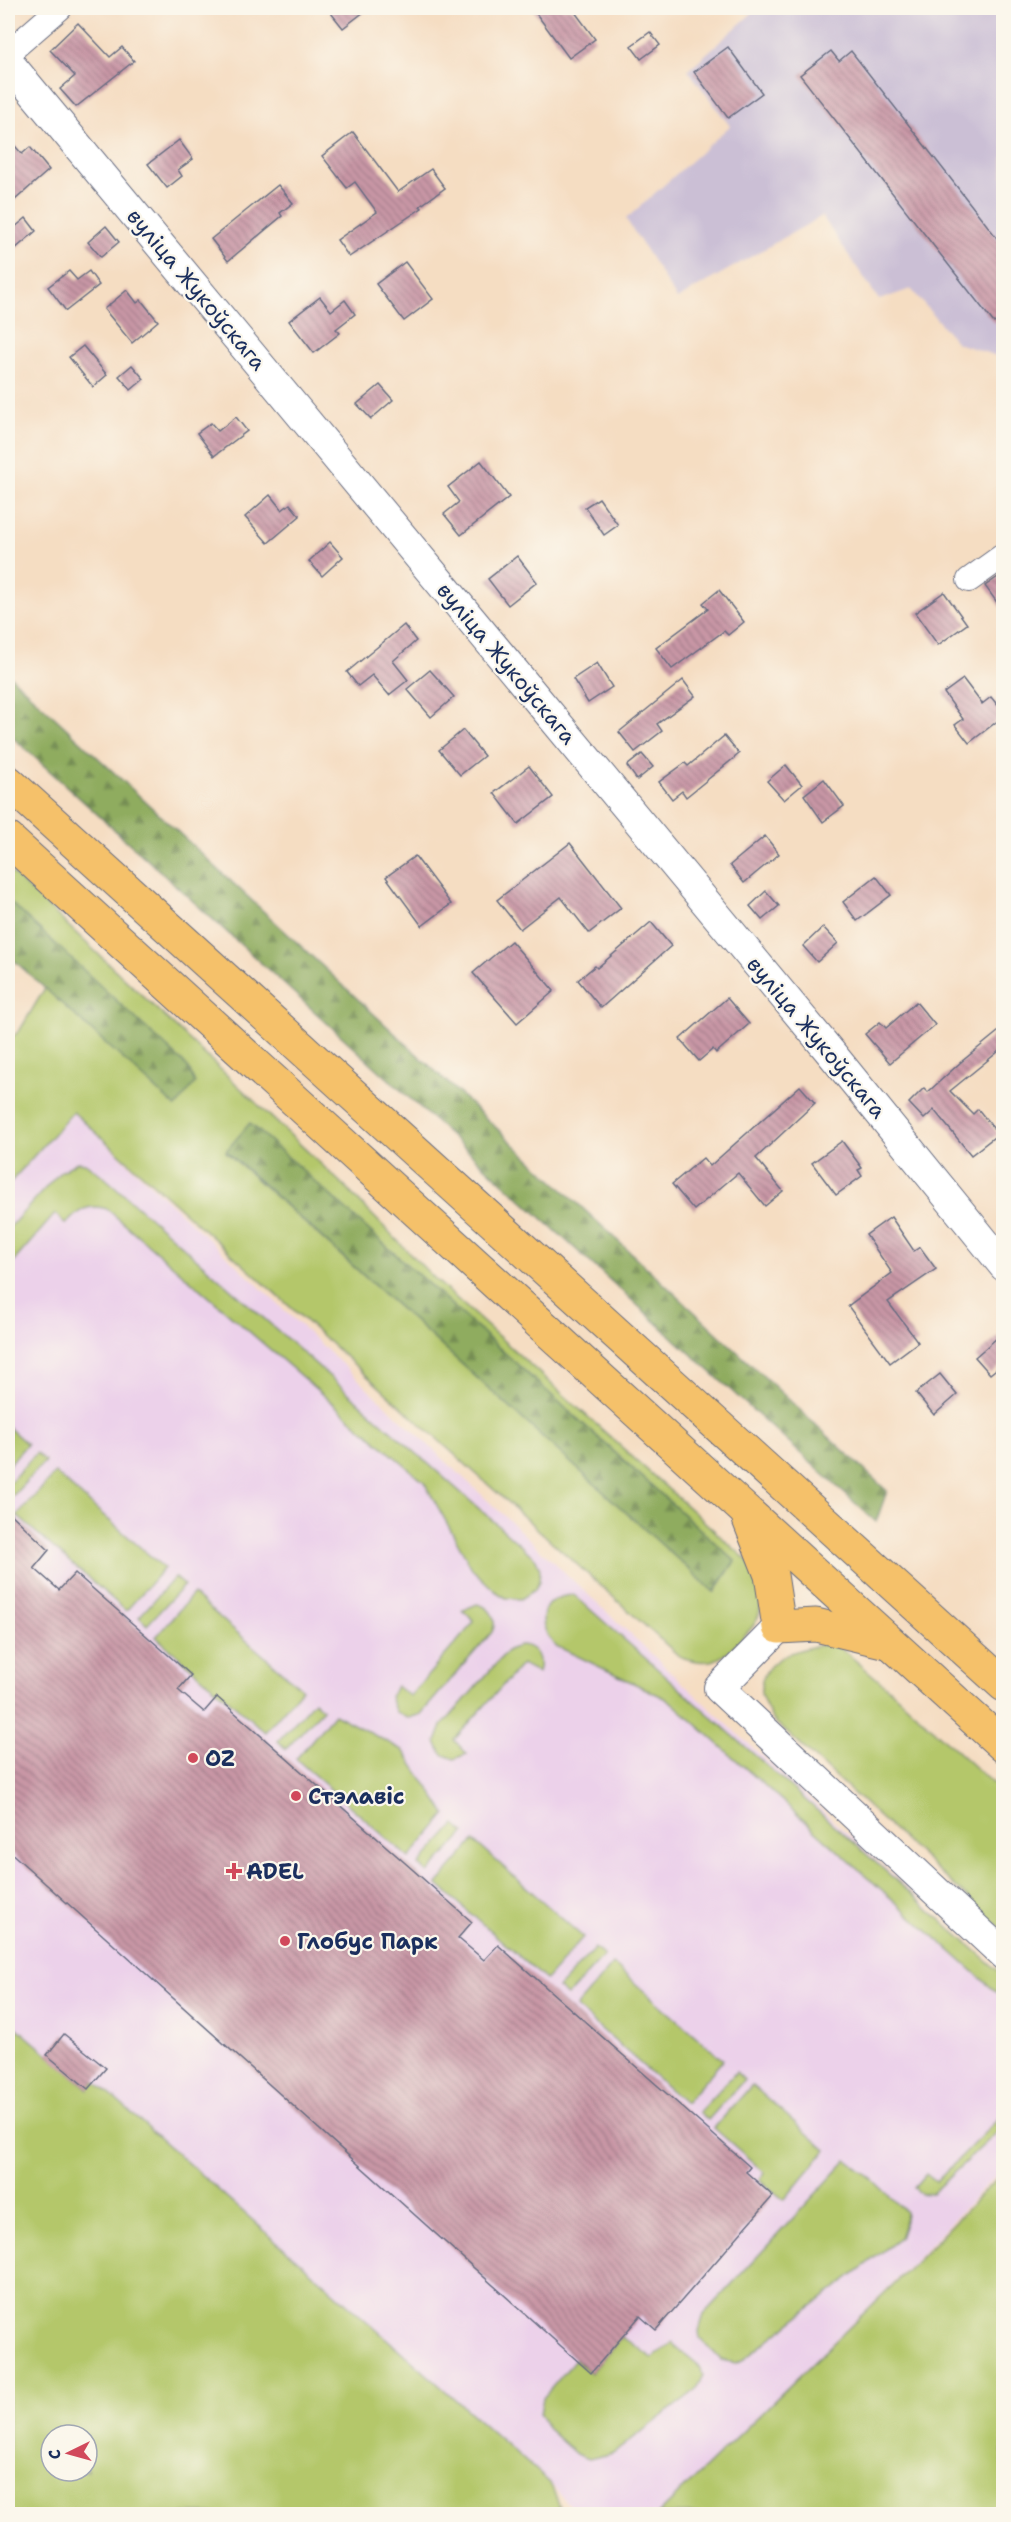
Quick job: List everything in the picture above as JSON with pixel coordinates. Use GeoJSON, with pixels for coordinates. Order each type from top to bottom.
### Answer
{"type":"FeatureCollection","features":[{"type":"Feature","properties":{"kind":"highway"},"geometry":{"type":"LineString","coordinates":[[8,782],[991,1666],[1004,1685]]}},
{"type":"Feature","properties":{"kind":"highway"},"geometry":{"type":"LineString","coordinates":[[8,839],[1004,1746]]}},
{"type":"Feature","properties":{"kind":"highway"},"geometry":{"type":"LineString","coordinates":[[745,1509],[771,1575],[778,1627],[816,1625],[890,1642]]}},
{"type":"Feature","properties":{"kind":"street"},"geometry":{"type":"LineString","coordinates":[[8,53],[60,8]]}},
{"type":"Feature","properties":{"kind":"street","name":"вуліца Жукоўскага"},"geometry":{"type":"LineString","coordinates":[[8,62],[838,1062],[1004,1266]]}},
{"type":"Feature","properties":{"kind":"street"},"geometry":{"type":"LineString","coordinates":[[969,580],[1004,555]]}},
{"type":"Feature","properties":{"kind":"street"},"geometry":{"type":"LineString","coordinates":[[778,1627],[719,1688],[1004,1955]]}},
{"type":"Feature","properties":{"kind":"shaded area"},"geometry":{"type":"Polygon","coordinates":[[[758,8],[927,8],[934,14],[944,8],[1003,8],[1003,358],[957,343],[911,289],[879,300],[822,216],[677,299],[626,219],[730,126],[688,70],[758,8]]]}},
{"type":"Feature","properties":{"kind":"shaded area"},"geometry":{"type":"Polygon","coordinates":[[[8,1054],[73,1112],[706,1705],[1003,1975],[1003,2168],[907,2269],[658,2514],[577,2514],[550,2483],[95,2081],[88,2089],[8,2020],[8,1054]]]}},
{"type":"Feature","properties":{"kind":"green space"},"geometry":{"type":"Polygon","coordinates":[[[8,674],[887,1491],[876,1522],[8,733],[8,674]]]}},
{"type":"Feature","properties":{"kind":"green space"},"geometry":{"type":"Polygon","coordinates":[[[8,869],[340,1182],[436,1280],[748,1561],[758,1585],[760,1610],[754,1625],[728,1652],[707,1662],[679,1656],[73,1112],[8,1185],[8,1041],[20,1030],[45,988],[176,1107],[8,900],[8,869]],[[250,1123],[226,1152],[715,1592],[735,1561],[250,1123]]]}},
{"type":"Feature","properties":{"kind":"green space"},"geometry":{"type":"Polygon","coordinates":[[[8,900],[188,1067],[195,1083],[176,1107],[8,955],[8,900]]]}},
{"type":"Feature","properties":{"kind":"green space"},"geometry":{"type":"Polygon","coordinates":[[[250,1123],[735,1561],[714,1592],[226,1151],[250,1123]]]}},
{"type":"Feature","properties":{"kind":"green space"},"geometry":{"type":"Polygon","coordinates":[[[77,1162],[85,1163],[103,1176],[536,1559],[540,1569],[539,1581],[535,1590],[521,1599],[506,1598],[495,1591],[473,1570],[424,1482],[107,1209],[89,1207],[75,1215],[66,1224],[55,1214],[8,1268],[8,1229],[60,1172],[77,1162]]]}},
{"type":"Feature","properties":{"kind":"green space"},"geometry":{"type":"Polygon","coordinates":[[[8,1427],[27,1444],[8,1466],[8,1427]]]}},
{"type":"Feature","properties":{"kind":"green space"},"geometry":{"type":"Polygon","coordinates":[[[36,1453],[45,1461],[8,1501],[8,1484],[36,1453]]]}},
{"type":"Feature","properties":{"kind":"green space"},"geometry":{"type":"Polygon","coordinates":[[[55,1473],[164,1568],[126,1611],[17,1516],[55,1473]]]}},
{"type":"Feature","properties":{"kind":"green space"},"geometry":{"type":"Polygon","coordinates":[[[175,1577],[184,1585],[147,1625],[139,1617],[175,1577]]]}},
{"type":"Feature","properties":{"kind":"green space"},"geometry":{"type":"Polygon","coordinates":[[[193,1594],[302,1689],[265,1732],[156,1637],[193,1594]]]}},
{"type":"Feature","properties":{"kind":"green space"},"geometry":{"type":"Polygon","coordinates":[[[574,1595],[1003,1975],[1003,1998],[669,1700],[554,1645],[544,1627],[544,1611],[554,1600],[574,1595]]]}},
{"type":"Feature","properties":{"kind":"green space"},"geometry":{"type":"Polygon","coordinates":[[[477,1604],[492,1614],[494,1627],[492,1632],[421,1714],[409,1718],[396,1713],[390,1697],[396,1686],[410,1696],[474,1622],[463,1610],[477,1604]]]}},
{"type":"Feature","properties":{"kind":"green space"},"geometry":{"type":"Polygon","coordinates":[[[835,1643],[1003,1793],[1003,1930],[772,1719],[761,1693],[762,1680],[768,1669],[776,1661],[798,1650],[835,1643]]]}},
{"type":"Feature","properties":{"kind":"green space"},"geometry":{"type":"Polygon","coordinates":[[[522,1645],[531,1648],[537,1654],[538,1673],[522,1664],[454,1740],[467,1754],[454,1759],[442,1754],[436,1742],[442,1726],[508,1650],[522,1645]]]}},
{"type":"Feature","properties":{"kind":"green space"},"geometry":{"type":"Polygon","coordinates":[[[314,1701],[323,1709],[286,1749],[278,1741],[314,1701]]]}},
{"type":"Feature","properties":{"kind":"green space"},"geometry":{"type":"Polygon","coordinates":[[[334,1714],[403,1750],[446,1814],[409,1858],[296,1759],[334,1714]]]}},
{"type":"Feature","properties":{"kind":"green space"},"geometry":{"type":"Polygon","coordinates":[[[455,1825],[464,1833],[428,1873],[419,1865],[455,1825]]]}},
{"type":"Feature","properties":{"kind":"green space"},"geometry":{"type":"Polygon","coordinates":[[[474,1841],[583,1937],[546,1980],[437,1884],[474,1841]]]}},
{"type":"Feature","properties":{"kind":"green space"},"geometry":{"type":"Polygon","coordinates":[[[595,1948],[604,1956],[567,1996],[558,1988],[595,1948]]]}},
{"type":"Feature","properties":{"kind":"green space"},"geometry":{"type":"Polygon","coordinates":[[[613,1964],[723,2060],[685,2103],[576,2007],[613,1964]]]}},
{"type":"Feature","properties":{"kind":"green space"},"geometry":{"type":"Polygon","coordinates":[[[8,2020],[88,2089],[95,2081],[550,2483],[560,2506],[552,2514],[8,2514],[8,2020]]]}},
{"type":"Feature","properties":{"kind":"green space"},"geometry":{"type":"Polygon","coordinates":[[[736,2072],[744,2080],[708,2120],[699,2112],[736,2072]]]}},
{"type":"Feature","properties":{"kind":"green space"},"geometry":{"type":"Polygon","coordinates":[[[752,2085],[826,2150],[784,2200],[760,2180],[765,2173],[714,2128],[752,2085]]]}},
{"type":"Feature","properties":{"kind":"green space"},"geometry":{"type":"Polygon","coordinates":[[[1003,2114],[1003,2127],[932,2193],[922,2194],[914,2188],[926,2174],[936,2182],[1003,2114]]]}},
{"type":"Feature","properties":{"kind":"green space"},"geometry":{"type":"Polygon","coordinates":[[[847,2160],[873,2180],[906,2212],[900,2238],[744,2359],[736,2363],[721,2360],[700,2338],[699,2331],[704,2314],[847,2160]]]}},
{"type":"Feature","properties":{"kind":"green space"},"geometry":{"type":"Polygon","coordinates":[[[1003,2172],[1003,2514],[658,2514],[908,2270],[1003,2172]]]}},
{"type":"Feature","properties":{"kind":"green space"},"geometry":{"type":"Polygon","coordinates":[[[622,2337],[653,2358],[672,2343],[697,2364],[704,2375],[697,2389],[614,2453],[589,2459],[576,2454],[547,2428],[540,2414],[543,2398],[575,2360],[591,2373],[622,2337]]]}},
{"type":"Feature","properties":{"kind":"building"},"geometry":{"type":"Polygon","coordinates":[[[327,8],[369,8],[343,28],[327,8]]]}},
{"type":"Feature","properties":{"kind":"building"},"geometry":{"type":"Polygon","coordinates":[[[532,8],[572,8],[595,39],[569,58],[532,8]]]}},
{"type":"Feature","properties":{"kind":"building"},"geometry":{"type":"Polygon","coordinates":[[[78,23],[110,57],[122,47],[134,61],[76,107],[60,89],[75,76],[50,50],[78,23]]]}},
{"type":"Feature","properties":{"kind":"building"},"geometry":{"type":"Polygon","coordinates":[[[650,32],[660,45],[641,59],[631,46],[650,32]]]}},
{"type":"Feature","properties":{"kind":"building"},"geometry":{"type":"Polygon","coordinates":[[[728,47],[762,93],[728,118],[694,72],[728,47]]]}},
{"type":"Feature","properties":{"kind":"building"},"geometry":{"type":"Polygon","coordinates":[[[831,51],[839,61],[851,51],[1004,247],[1004,316],[994,323],[800,75],[831,51]]]}},
{"type":"Feature","properties":{"kind":"building"},"geometry":{"type":"Polygon","coordinates":[[[353,132],[398,192],[431,169],[445,188],[420,206],[422,208],[349,257],[337,240],[377,212],[355,182],[347,188],[322,156],[353,132]]]}},
{"type":"Feature","properties":{"kind":"building"},"geometry":{"type":"Polygon","coordinates":[[[8,138],[22,154],[30,147],[49,170],[8,206],[8,138]]]}},
{"type":"Feature","properties":{"kind":"building"},"geometry":{"type":"Polygon","coordinates":[[[179,140],[193,159],[178,170],[182,176],[167,188],[148,164],[179,140]]]}},
{"type":"Feature","properties":{"kind":"building"},"geometry":{"type":"Polygon","coordinates":[[[278,185],[293,203],[280,213],[282,216],[228,261],[211,239],[278,185]]]}},
{"type":"Feature","properties":{"kind":"building"},"geometry":{"type":"Polygon","coordinates":[[[26,218],[36,231],[8,255],[8,233],[26,218]]]}},
{"type":"Feature","properties":{"kind":"building"},"geometry":{"type":"Polygon","coordinates":[[[106,226],[119,242],[101,257],[88,242],[106,226]]]}},
{"type":"Feature","properties":{"kind":"building"},"geometry":{"type":"Polygon","coordinates":[[[405,262],[433,299],[404,321],[376,284],[405,262]]]}},
{"type":"Feature","properties":{"kind":"building"},"geometry":{"type":"Polygon","coordinates":[[[69,271],[77,280],[89,271],[99,285],[66,311],[48,287],[69,271]]]}},
{"type":"Feature","properties":{"kind":"building"},"geometry":{"type":"Polygon","coordinates":[[[127,290],[137,303],[141,300],[158,321],[132,343],[104,309],[127,290]]]}},
{"type":"Feature","properties":{"kind":"building"},"geometry":{"type":"Polygon","coordinates":[[[320,297],[331,311],[345,300],[355,314],[336,329],[340,333],[314,353],[289,321],[320,297]]]}},
{"type":"Feature","properties":{"kind":"building"},"geometry":{"type":"Polygon","coordinates":[[[83,346],[107,375],[93,387],[69,357],[83,346]]]}},
{"type":"Feature","properties":{"kind":"building"},"geometry":{"type":"Polygon","coordinates":[[[132,365],[144,379],[131,390],[119,376],[132,365]]]}},
{"type":"Feature","properties":{"kind":"building"},"geometry":{"type":"Polygon","coordinates":[[[380,385],[393,400],[371,419],[357,404],[380,385]]]}},
{"type":"Feature","properties":{"kind":"building"},"geometry":{"type":"Polygon","coordinates":[[[236,417],[247,431],[214,456],[197,433],[211,423],[218,431],[236,417]]]}},
{"type":"Feature","properties":{"kind":"building"},"geometry":{"type":"Polygon","coordinates":[[[481,461],[509,497],[461,535],[444,514],[459,502],[448,487],[481,461]]]}},
{"type":"Feature","properties":{"kind":"building"},"geometry":{"type":"Polygon","coordinates":[[[270,495],[282,510],[290,504],[300,516],[268,543],[245,517],[270,495]]]}},
{"type":"Feature","properties":{"kind":"building"},"geometry":{"type":"Polygon","coordinates":[[[599,498],[618,525],[604,535],[585,507],[599,498]]]}},
{"type":"Feature","properties":{"kind":"building"},"geometry":{"type":"Polygon","coordinates":[[[330,542],[343,557],[322,576],[309,561],[330,542]]]}},
{"type":"Feature","properties":{"kind":"building"},"geometry":{"type":"Polygon","coordinates":[[[517,556],[537,582],[508,605],[488,579],[517,556]]]}},
{"type":"Feature","properties":{"kind":"building"},"geometry":{"type":"Polygon","coordinates":[[[1004,573],[1004,612],[985,586],[1004,573]]]}},
{"type":"Feature","properties":{"kind":"building"},"geometry":{"type":"Polygon","coordinates":[[[719,590],[744,622],[728,635],[724,631],[672,669],[656,648],[708,609],[703,603],[719,590]]]}},
{"type":"Feature","properties":{"kind":"building"},"geometry":{"type":"Polygon","coordinates":[[[944,592],[967,624],[938,645],[915,613],[944,592]]]}},
{"type":"Feature","properties":{"kind":"building"},"geometry":{"type":"Polygon","coordinates":[[[404,625],[416,641],[393,661],[408,680],[389,695],[372,675],[358,686],[347,672],[404,625]]]}},
{"type":"Feature","properties":{"kind":"building"},"geometry":{"type":"Polygon","coordinates":[[[597,663],[612,687],[588,703],[573,679],[597,663]]]}},
{"type":"Feature","properties":{"kind":"building"},"geometry":{"type":"Polygon","coordinates":[[[430,670],[454,697],[431,717],[407,689],[430,670]]]}},
{"type":"Feature","properties":{"kind":"building"},"geometry":{"type":"Polygon","coordinates":[[[963,679],[982,704],[991,697],[1004,713],[1004,716],[969,743],[955,725],[963,719],[944,693],[963,679]]]}},
{"type":"Feature","properties":{"kind":"building"},"geometry":{"type":"Polygon","coordinates":[[[683,680],[695,696],[657,724],[662,731],[635,752],[619,732],[683,680]]]}},
{"type":"Feature","properties":{"kind":"building"},"geometry":{"type":"Polygon","coordinates":[[[463,730],[484,756],[460,775],[439,750],[463,730]]]}},
{"type":"Feature","properties":{"kind":"building"},"geometry":{"type":"Polygon","coordinates":[[[724,736],[739,754],[686,797],[682,791],[672,799],[659,782],[685,763],[688,766],[724,736]]]}},
{"type":"Feature","properties":{"kind":"building"},"geometry":{"type":"Polygon","coordinates":[[[642,754],[653,767],[637,780],[627,766],[642,754]]]}},
{"type":"Feature","properties":{"kind":"building"},"geometry":{"type":"Polygon","coordinates":[[[786,765],[802,785],[784,800],[767,781],[786,765]]]}},
{"type":"Feature","properties":{"kind":"building"},"geometry":{"type":"Polygon","coordinates":[[[529,766],[553,797],[518,824],[494,793],[529,766]]]}},
{"type":"Feature","properties":{"kind":"building"},"geometry":{"type":"Polygon","coordinates":[[[824,779],[844,806],[823,822],[804,795],[824,779]]]}},
{"type":"Feature","properties":{"kind":"building"},"geometry":{"type":"Polygon","coordinates":[[[765,836],[779,854],[744,883],[730,865],[765,836]]]}},
{"type":"Feature","properties":{"kind":"building"},"geometry":{"type":"Polygon","coordinates":[[[570,843],[621,908],[589,933],[561,897],[520,929],[497,900],[570,843]]]}},
{"type":"Feature","properties":{"kind":"building"},"geometry":{"type":"Polygon","coordinates":[[[415,856],[451,904],[422,926],[386,877],[415,856]]]}},
{"type":"Feature","properties":{"kind":"building"},"geometry":{"type":"Polygon","coordinates":[[[876,876],[891,895],[857,921],[843,902],[876,876]]]}},
{"type":"Feature","properties":{"kind":"building"},"geometry":{"type":"Polygon","coordinates":[[[766,891],[779,906],[762,920],[750,906],[766,891]]]}},
{"type":"Feature","properties":{"kind":"building"},"geometry":{"type":"Polygon","coordinates":[[[651,922],[671,946],[601,1008],[578,980],[595,966],[597,968],[651,922]]]}},
{"type":"Feature","properties":{"kind":"building"},"geometry":{"type":"Polygon","coordinates":[[[823,927],[838,943],[817,962],[803,946],[823,927]]]}},
{"type":"Feature","properties":{"kind":"building"},"geometry":{"type":"Polygon","coordinates":[[[511,941],[554,991],[517,1023],[473,973],[511,941]]]}},
{"type":"Feature","properties":{"kind":"building"},"geometry":{"type":"Polygon","coordinates":[[[727,998],[749,1024],[716,1053],[713,1049],[699,1061],[680,1039],[727,998]]]}},
{"type":"Feature","properties":{"kind":"building"},"geometry":{"type":"Polygon","coordinates":[[[916,1002],[935,1025],[890,1063],[865,1034],[880,1022],[886,1028],[916,1002]]]}},
{"type":"Feature","properties":{"kind":"building"},"geometry":{"type":"Polygon","coordinates":[[[1004,1027],[1004,1047],[950,1091],[973,1114],[978,1109],[998,1134],[971,1155],[934,1110],[924,1119],[909,1103],[924,1088],[928,1092],[1004,1027]]]}},
{"type":"Feature","properties":{"kind":"building"},"geometry":{"type":"Polygon","coordinates":[[[800,1086],[815,1103],[756,1158],[783,1191],[765,1206],[738,1173],[694,1210],[672,1184],[703,1158],[710,1166],[800,1086]]]}},
{"type":"Feature","properties":{"kind":"building"},"geometry":{"type":"Polygon","coordinates":[[[842,1141],[862,1168],[858,1170],[862,1176],[836,1195],[812,1163],[842,1141]]]}},
{"type":"Feature","properties":{"kind":"building"},"geometry":{"type":"Polygon","coordinates":[[[891,1217],[914,1251],[920,1247],[936,1269],[888,1302],[918,1342],[890,1363],[848,1306],[892,1273],[866,1235],[891,1217]]]}},
{"type":"Feature","properties":{"kind":"building"},"geometry":{"type":"Polygon","coordinates":[[[1004,1332],[1004,1363],[990,1374],[975,1357],[1004,1332]]]}},
{"type":"Feature","properties":{"kind":"building"},"geometry":{"type":"Polygon","coordinates":[[[940,1374],[957,1395],[934,1415],[916,1393],[940,1374]]]}},
{"type":"Feature","properties":{"kind":"building","name":"Глобус Парк"},"geometry":{"type":"Polygon","coordinates":[[[8,1511],[49,1550],[34,1568],[59,1590],[75,1573],[191,1675],[178,1690],[204,1712],[217,1697],[472,1922],[458,1938],[484,1960],[498,1945],[750,2167],[746,2172],[773,2196],[656,2330],[640,2316],[591,2373],[8,1850],[8,1511]]]}},
{"type":"Feature","properties":{"kind":"building"},"geometry":{"type":"Polygon","coordinates":[[[64,2034],[106,2068],[88,2089],[47,2055],[64,2034]]]}},
{"type":"Feature","properties":{"kind":"place","name":"OZ"},"geometry":{"type":"Point","coordinates":[193,1758]}},
{"type":"Feature","properties":{"kind":"place","name":"Стэлавіс"},"geometry":{"type":"Point","coordinates":[296,1796]}},
{"type":"Feature","properties":{"kind":"place","name":"ADEL"},"geometry":{"type":"Point","coordinates":[234,1871]}},
{"type":"Feature","properties":{"kind":"place","name":"Глобус Парк"},"geometry":{"type":"Point","coordinates":[285,1941]}}]}
